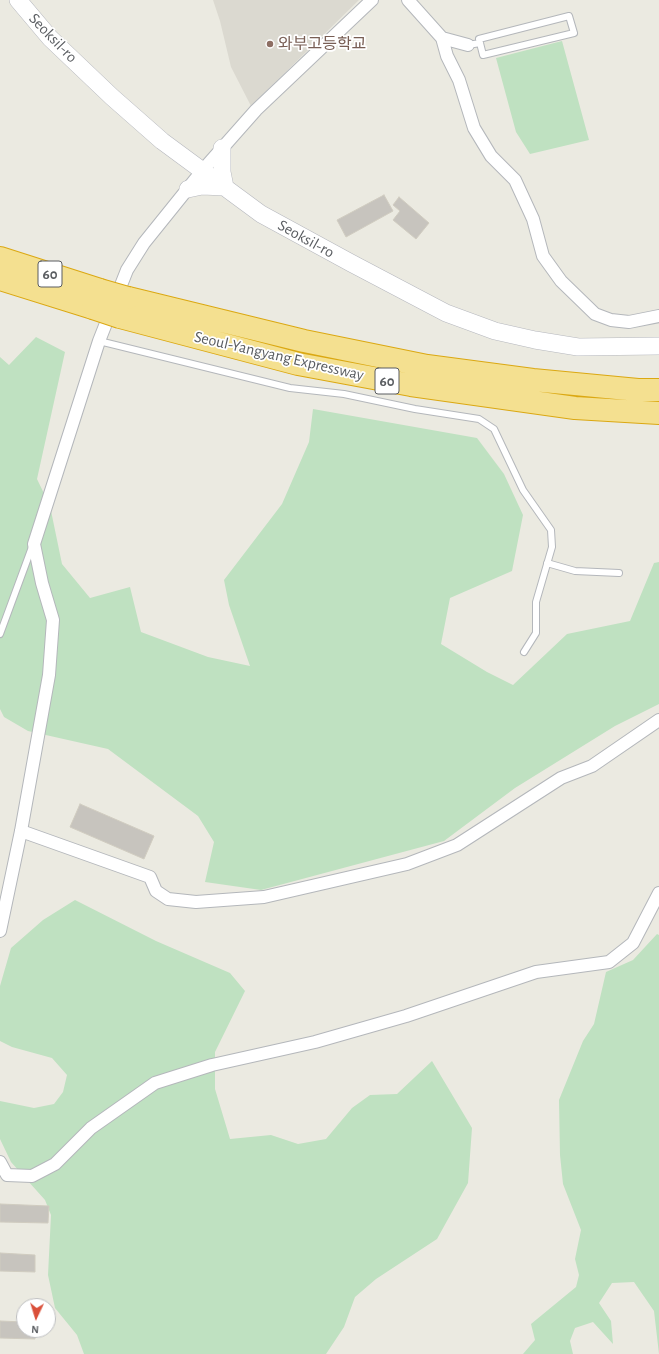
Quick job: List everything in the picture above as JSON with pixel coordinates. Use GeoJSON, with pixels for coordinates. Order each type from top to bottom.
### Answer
{"type":"FeatureCollection","features":[{"type":"Feature","properties":{"kind":"highway","name":"Seoul-Yangyang Expressway"},"geometry":{"type":"LineString","coordinates":[[0,258],[97,299],[298,364],[411,385],[575,408],[659,413]]}},
{"type":"Feature","properties":{"kind":"highway","name":"Seoul-Yangyang Expressway"},"geometry":{"type":"LineString","coordinates":[[0,279],[97,299]]}},
{"type":"Feature","properties":{"kind":"highway","name":"Seoul-Yangyang Expressway"},"geometry":{"type":"LineString","coordinates":[[124,308],[427,366],[533,380],[638,390],[659,390]]}},
{"type":"Feature","properties":{"kind":"main road","name":"Seoksil-ro"},"geometry":{"type":"LineString","coordinates":[[18,0],[50,38],[112,97],[162,141],[261,214],[364,270],[446,313],[467,322],[528,339],[578,347],[659,346]]}},
{"type":"Feature","properties":{"kind":"main road"},"geometry":{"type":"LineString","coordinates":[[188,189],[202,186],[225,187],[222,172],[222,148]]}},
{"type":"Feature","properties":{"kind":"street"},"geometry":{"type":"LineString","coordinates":[[0,931],[21,831],[48,675],[53,620],[42,583],[34,544],[99,341],[127,270],[144,243],[202,171],[256,110],[372,0]]}},
{"type":"Feature","properties":{"kind":"street"},"geometry":{"type":"LineString","coordinates":[[408,0],[442,38],[447,56],[459,80],[474,128],[491,156],[515,180],[533,219],[543,256],[561,281],[595,314],[611,320],[629,322],[659,316]]}},
{"type":"Feature","properties":{"kind":"street"},"geometry":{"type":"LineString","coordinates":[[442,38],[474,44]]}},
{"type":"Feature","properties":{"kind":"street"},"geometry":{"type":"LineString","coordinates":[[21,831],[150,877],[156,891],[168,899],[196,902],[264,897],[407,864],[458,845],[561,778],[592,766],[659,720]]}},
{"type":"Feature","properties":{"kind":"street"},"geometry":{"type":"LineString","coordinates":[[0,1162],[7,1175],[32,1176],[55,1164],[91,1128],[155,1083],[212,1065],[315,1042],[406,1016],[536,972],[609,962],[633,943],[659,893]]}},
{"type":"Feature","properties":{"kind":"lane"},"geometry":{"type":"LineString","coordinates":[[569,16],[574,33],[483,55],[474,44],[479,39],[569,16]]}},
{"type":"Feature","properties":{"kind":"lane"},"geometry":{"type":"LineString","coordinates":[[99,341],[290,388],[344,394],[415,409],[478,419],[494,429],[523,490],[551,530],[552,546],[536,602],[536,633],[524,652]]}},
{"type":"Feature","properties":{"kind":"lane"},"geometry":{"type":"LineString","coordinates":[[0,634],[34,544]]}},
{"type":"Feature","properties":{"kind":"lane"},"geometry":{"type":"LineString","coordinates":[[547,563],[575,571],[620,573]]}},
{"type":"Feature","properties":{"kind":"shaded area","name":"와부고등학교"},"geometry":{"type":"Polygon","coordinates":[[[213,0],[359,0],[251,106],[231,67],[220,21],[213,0]]]}},
{"type":"Feature","properties":{"kind":"green space"},"geometry":{"type":"Polygon","coordinates":[[[562,41],[589,140],[530,154],[516,132],[496,58],[562,41]]]}},
{"type":"Feature","properties":{"kind":"green space"},"geometry":{"type":"Polygon","coordinates":[[[36,337],[65,352],[37,479],[50,506],[62,564],[90,598],[130,587],[141,632],[208,657],[250,666],[229,605],[224,580],[282,504],[309,442],[313,409],[477,438],[504,474],[523,515],[512,571],[450,598],[441,644],[487,672],[513,685],[567,634],[630,621],[654,563],[659,562],[659,704],[615,726],[515,788],[444,841],[261,890],[205,882],[214,842],[198,816],[108,749],[28,731],[4,717],[0,709],[0,357],[9,365],[36,337]]]}},
{"type":"Feature","properties":{"kind":"green space"},"geometry":{"type":"Polygon","coordinates":[[[75,900],[156,941],[230,973],[245,991],[215,1052],[215,1089],[230,1139],[271,1135],[298,1144],[326,1139],[352,1108],[370,1095],[397,1094],[432,1061],[472,1128],[468,1183],[437,1239],[376,1279],[355,1297],[344,1327],[326,1354],[84,1354],[77,1335],[56,1309],[56,1298],[53,1298],[48,1275],[51,1215],[45,1200],[11,1162],[0,1139],[0,1101],[34,1108],[54,1104],[63,1092],[67,1075],[52,1058],[12,1047],[0,1041],[0,986],[11,948],[43,920],[75,900]]]}},
{"type":"Feature","properties":{"kind":"green space"},"geometry":{"type":"Polygon","coordinates":[[[657,934],[659,935],[659,1354],[654,1311],[634,1282],[612,1283],[599,1303],[611,1321],[613,1344],[593,1322],[575,1328],[570,1341],[573,1354],[523,1354],[535,1340],[531,1324],[576,1287],[579,1275],[575,1259],[581,1230],[563,1184],[560,1155],[559,1100],[583,1041],[594,1024],[606,972],[633,960],[657,934]]]}},
{"type":"Feature","properties":{"kind":"building"},"geometry":{"type":"Polygon","coordinates":[[[384,195],[393,211],[346,237],[337,220],[384,195]]]}},
{"type":"Feature","properties":{"kind":"building"},"geometry":{"type":"Polygon","coordinates":[[[399,197],[429,223],[416,239],[393,220],[400,211],[393,205],[399,197]]]}},
{"type":"Feature","properties":{"kind":"building"},"geometry":{"type":"Polygon","coordinates":[[[80,804],[154,836],[144,859],[70,827],[80,804]]]}},
{"type":"Feature","properties":{"kind":"building"},"geometry":{"type":"Polygon","coordinates":[[[0,1204],[49,1206],[48,1223],[0,1222],[0,1204]]]}},
{"type":"Feature","properties":{"kind":"building"},"geometry":{"type":"Polygon","coordinates":[[[0,1253],[35,1255],[35,1272],[0,1271],[0,1253]]]}},
{"type":"Feature","properties":{"kind":"building"},"geometry":{"type":"Polygon","coordinates":[[[0,1321],[16,1322],[16,1338],[35,1339],[0,1338],[0,1321]]]}},
{"type":"Feature","properties":{"kind":"place","name":"와부고등학교"},"geometry":{"type":"Point","coordinates":[270,44]}}]}
